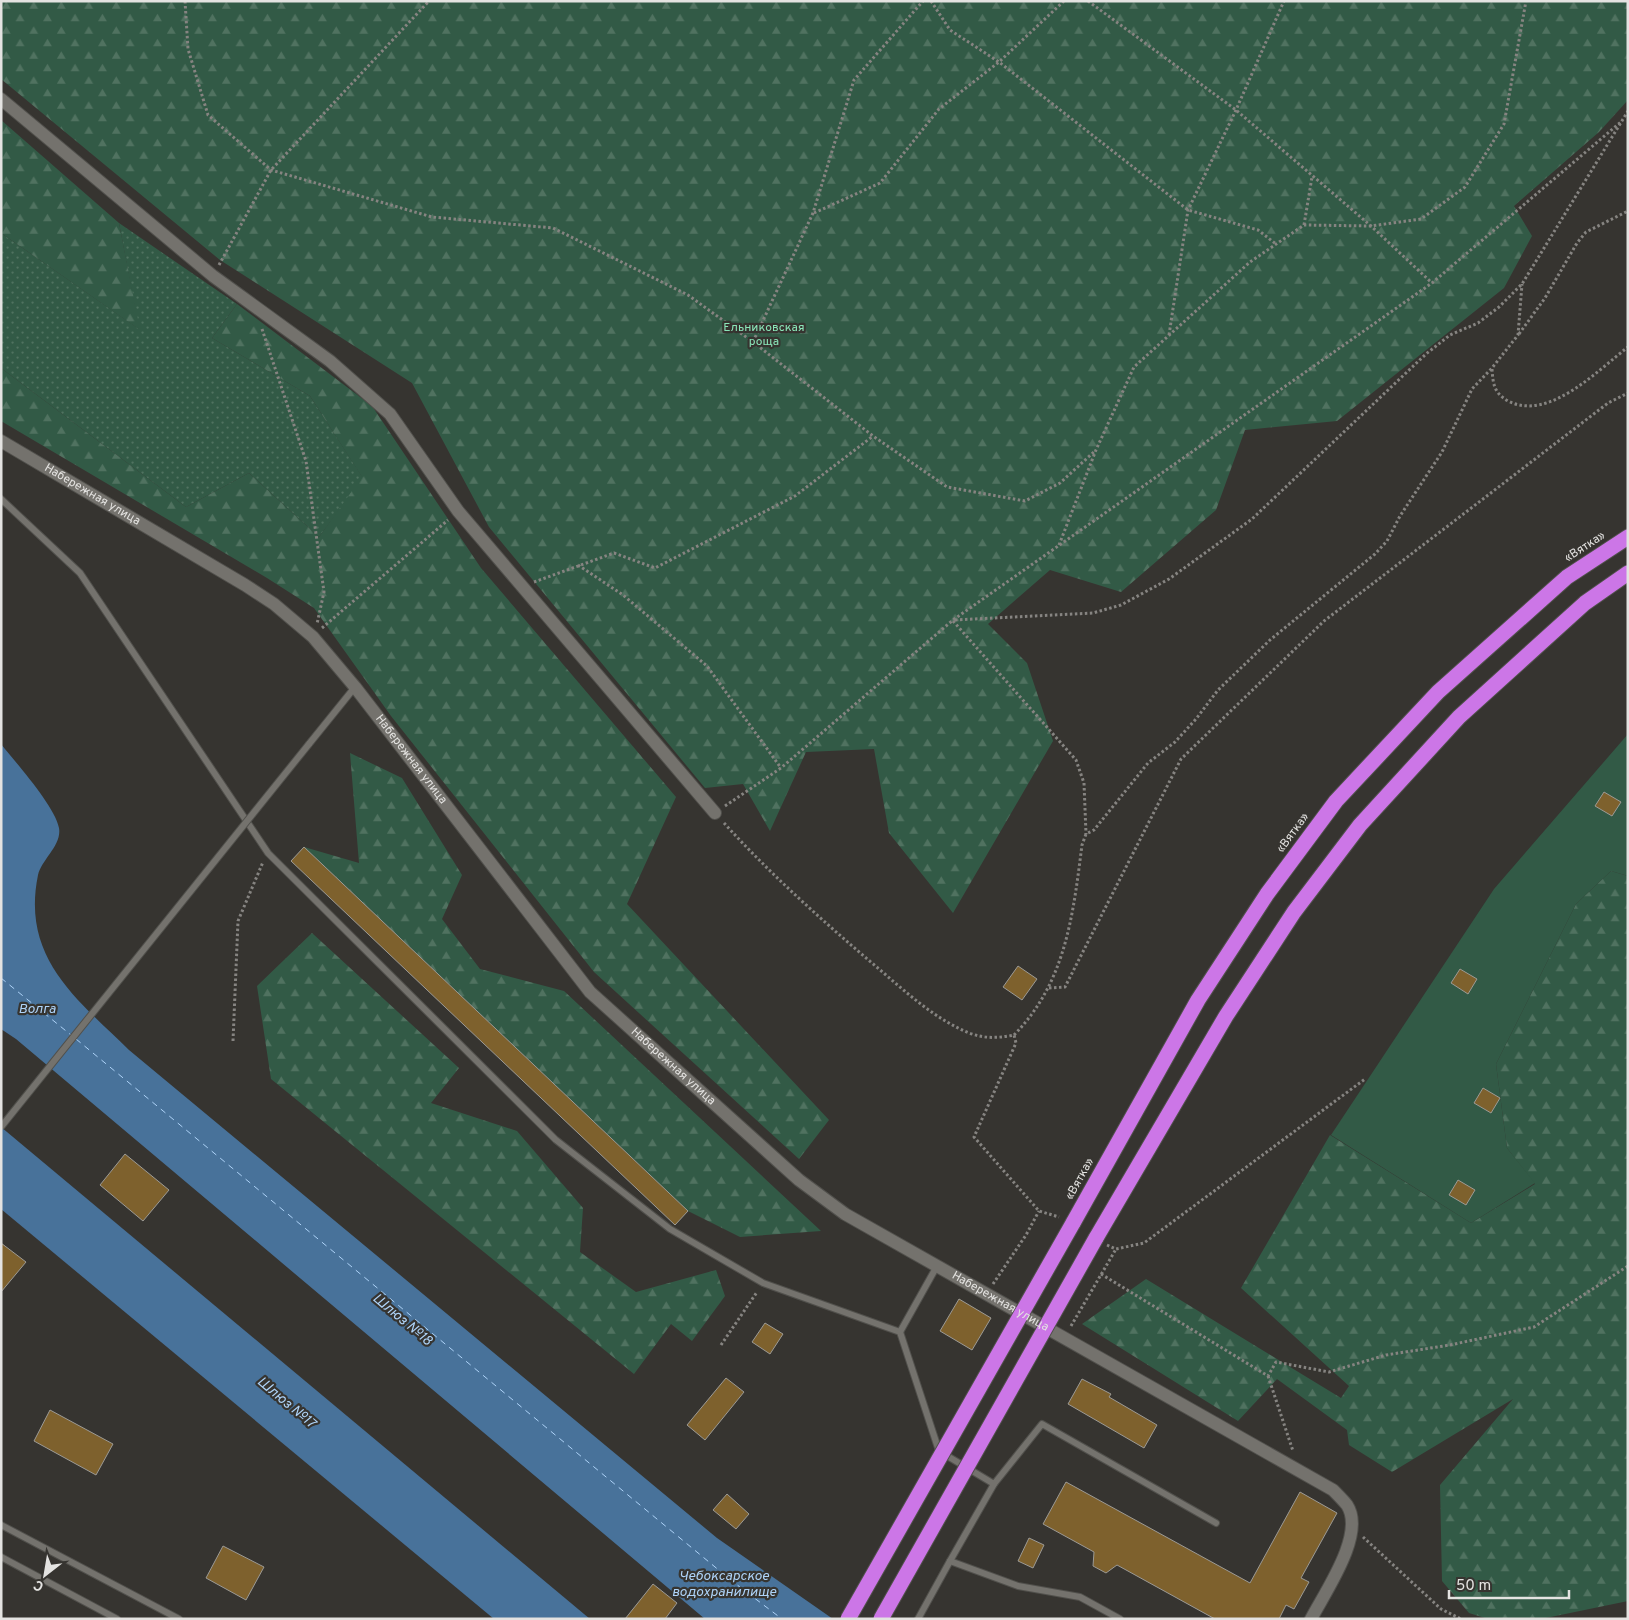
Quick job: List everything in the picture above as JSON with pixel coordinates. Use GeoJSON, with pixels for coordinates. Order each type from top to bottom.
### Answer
{"type":"FeatureCollection","features":[{"type":"Feature","properties":{"kind":"highway","name":"«Вятка»"},"geometry":{"type":"LineString","coordinates":[[848,1619],[1198,1000],[1267,894],[1336,801],[1445,686],[1567,576],[1628,537]]}},
{"type":"Feature","properties":{"kind":"highway"},"geometry":{"type":"LineString","coordinates":[[881,1619],[1096,1238],[1226,1016],[1294,912],[1360,825],[1459,717],[1585,603],[1628,573]]}},
{"type":"Feature","properties":{"kind":"street"},"geometry":{"type":"LineString","coordinates":[[1,99],[213,276],[330,361],[390,414],[458,511],[715,813]]}},
{"type":"Feature","properties":{"kind":"street","name":"Набережная улица"},"geometry":{"type":"LineString","coordinates":[[1,441],[211,564],[274,604],[314,636],[590,992],[799,1180],[845,1214],[1300,1470],[1338,1496],[1348,1506],[1352,1526],[1347,1551],[1311,1619]]}},
{"type":"Feature","properties":{"kind":"lane"},"geometry":{"type":"LineString","coordinates":[[1,499],[80,573],[268,853],[556,1140],[670,1229],[762,1283],[900,1332]]}},
{"type":"Feature","properties":{"kind":"lane"},"geometry":{"type":"LineString","coordinates":[[1,1127],[355,687]]}},
{"type":"Feature","properties":{"kind":"lane"},"geometry":{"type":"LineString","coordinates":[[937,1266],[900,1332],[938,1451],[994,1484]]}},
{"type":"Feature","properties":{"kind":"lane"},"geometry":{"type":"LineString","coordinates":[[918,1619],[994,1484],[1042,1424],[1216,1523]]}},
{"type":"Feature","properties":{"kind":"lane"},"geometry":{"type":"LineString","coordinates":[[1,1525],[179,1619]]}},
{"type":"Feature","properties":{"kind":"lane"},"geometry":{"type":"LineString","coordinates":[[1,1557],[117,1619]]}},
{"type":"Feature","properties":{"kind":"lane"},"geometry":{"type":"LineString","coordinates":[[950,1561],[1018,1586],[1080,1597],[1120,1619]]}},
{"type":"Feature","properties":{"kind":"path"},"geometry":{"type":"LineString","coordinates":[[185,1],[188,49],[208,115],[271,170],[432,217],[553,228],[688,295],[753,342],[873,436],[947,488],[1025,501],[1060,483],[1096,450]]}},
{"type":"Feature","properties":{"kind":"path"},"geometry":{"type":"LineString","coordinates":[[213,276],[271,170],[429,1]]}},
{"type":"Feature","properties":{"kind":"path"},"geometry":{"type":"LineString","coordinates":[[753,342],[813,213],[854,80],[923,1]]}},
{"type":"Feature","properties":{"kind":"path"},"geometry":{"type":"LineString","coordinates":[[931,1],[950,30],[1000,62],[1188,210],[1258,230],[1276,244]]}},
{"type":"Feature","properties":{"kind":"path"},"geometry":{"type":"LineString","coordinates":[[813,213],[880,183],[939,110],[1000,62],[1064,1]]}},
{"type":"Feature","properties":{"kind":"path"},"geometry":{"type":"LineString","coordinates":[[1088,1],[1236,110],[1371,226],[1432,283]]}},
{"type":"Feature","properties":{"kind":"path"},"geometry":{"type":"LineString","coordinates":[[1169,336],[1188,210],[1236,110],[1284,1]]}},
{"type":"Feature","properties":{"kind":"path"},"geometry":{"type":"LineString","coordinates":[[1059,546],[1096,450],[1134,367],[1250,262],[1304,225],[1371,226],[1421,219],[1465,187],[1504,124],[1526,1]]}},
{"type":"Feature","properties":{"kind":"path"},"geometry":{"type":"LineString","coordinates":[[953,620],[1093,613],[1121,605],[1170,578],[1252,519],[1426,354],[1450,335],[1478,323],[1499,307],[1522,284],[1628,111]]}},
{"type":"Feature","properties":{"kind":"path"},"geometry":{"type":"LineString","coordinates":[[953,620],[1076,760],[1084,783],[1086,834],[1082,845],[1072,920],[1049,988],[1029,1020],[1014,1035],[996,1038],[971,1033],[943,1020],[917,1001],[832,929],[752,854],[715,813],[781,768],[953,620],[1432,283],[1622,121]]}},
{"type":"Feature","properties":{"kind":"path"},"geometry":{"type":"LineString","coordinates":[[1304,225],[1312,177]]}},
{"type":"Feature","properties":{"kind":"path"},"geometry":{"type":"LineString","coordinates":[[1086,834],[1094,830],[1148,763],[1175,742],[1218,690],[1270,640],[1375,554],[1387,541],[1400,516],[1442,452],[1472,389],[1492,368],[1545,298],[1577,243],[1586,232],[1628,211]]}},
{"type":"Feature","properties":{"kind":"path"},"geometry":{"type":"LineString","coordinates":[[1518,335],[1522,284]]}},
{"type":"Feature","properties":{"kind":"path"},"geometry":{"type":"LineString","coordinates":[[260,325],[306,461],[324,592],[314,636]]}},
{"type":"Feature","properties":{"kind":"path"},"geometry":{"type":"LineString","coordinates":[[1492,368],[1493,385],[1500,396],[1515,404],[1536,407],[1555,401],[1628,347]]}},
{"type":"Feature","properties":{"kind":"path"},"geometry":{"type":"LineString","coordinates":[[1049,988],[1066,987],[1182,759],[1324,622],[1608,403],[1628,393]]}},
{"type":"Feature","properties":{"kind":"path"},"geometry":{"type":"LineString","coordinates":[[522,587],[577,565],[614,553],[655,568],[795,496],[873,436]]}},
{"type":"Feature","properties":{"kind":"path"},"geometry":{"type":"LineString","coordinates":[[314,636],[458,511]]}},
{"type":"Feature","properties":{"kind":"path"},"geometry":{"type":"LineString","coordinates":[[577,565],[623,595],[707,666],[781,768]]}},
{"type":"Feature","properties":{"kind":"path"},"geometry":{"type":"LineString","coordinates":[[233,1041],[238,921],[268,853]]}},
{"type":"Feature","properties":{"kind":"path"},"geometry":{"type":"LineString","coordinates":[[1014,1035],[1016,1043],[974,1137],[1038,1211],[1072,1223]]}},
{"type":"Feature","properties":{"kind":"path"},"geometry":{"type":"LineString","coordinates":[[1065,1338],[1116,1249],[1144,1243],[1365,1079]]}},
{"type":"Feature","properties":{"kind":"path"},"geometry":{"type":"LineString","coordinates":[[986,1294],[1026,1235],[1038,1211]]}},
{"type":"Feature","properties":{"kind":"path"},"geometry":{"type":"LineString","coordinates":[[1268,1376],[1276,1362],[1330,1372],[1386,1355],[1450,1345],[1534,1327],[1628,1266]]}},
{"type":"Feature","properties":{"kind":"path"},"geometry":{"type":"LineString","coordinates":[[1101,1274],[1268,1376],[1300,1470]]}},
{"type":"Feature","properties":{"kind":"path"},"geometry":{"type":"LineString","coordinates":[[721,1345],[762,1283]]}},
{"type":"Feature","properties":{"kind":"path"},"geometry":{"type":"LineString","coordinates":[[1352,1526],[1442,1609],[1461,1619]]}},
{"type":"Feature","properties":{"kind":"green space","name":"Ельниковская роща"},"geometry":{"type":"Polygon","coordinates":[[[1,1],[1628,1],[1628,100],[1599,132],[1514,206],[1532,236],[1504,288],[1337,421],[1245,430],[1216,510],[1121,592],[1050,570],[988,624],[1027,663],[1053,741],[953,913],[889,833],[874,749],[806,752],[770,831],[743,784],[705,788],[489,527],[412,383],[220,260],[1,79],[1,1]]]}},
{"type":"Feature","properties":{"kind":"green space"},"geometry":{"type":"Polygon","coordinates":[[[1,120],[119,223],[140,330],[1,233],[1,120]]]}},
{"type":"Feature","properties":{"kind":"green space"},"geometry":{"type":"Polygon","coordinates":[[[119,223],[237,304],[212,338],[310,396],[363,478],[319,537],[249,473],[186,507],[1,368],[1,233],[139,329],[119,223]]]}},
{"type":"Feature","properties":{"kind":"green space"},"geometry":{"type":"Polygon","coordinates":[[[237,304],[372,406],[481,568],[676,797],[627,904],[829,1120],[799,1159],[594,972],[391,716],[314,608],[267,578],[1,421],[1,368],[186,507],[249,473],[319,537],[362,477],[310,396],[212,338],[237,304]]]}},
{"type":"Feature","properties":{"kind":"green space"},"geometry":{"type":"Polygon","coordinates":[[[1628,734],[1628,876],[1611,871],[1576,904],[1496,1064],[1507,1148],[1535,1183],[1471,1223],[1331,1135],[1494,889],[1628,734]]]}},
{"type":"Feature","properties":{"kind":"green space"},"geometry":{"type":"Polygon","coordinates":[[[350,753],[402,778],[462,875],[442,919],[480,969],[564,991],[821,1231],[740,1237],[688,1211],[304,847],[359,863],[350,753]]]}},
{"type":"Feature","properties":{"kind":"green space"},"geometry":{"type":"Polygon","coordinates":[[[1611,871],[1628,876],[1628,1601],[1541,1619],[1488,1619],[1469,1613],[1442,1581],[1440,1485],[1513,1399],[1392,1472],[1349,1445],[1347,1430],[1277,1379],[1238,1421],[1082,1324],[1146,1279],[1341,1398],[1349,1386],[1241,1288],[1330,1135],[1471,1223],[1535,1184],[1507,1148],[1496,1064],[1576,904],[1611,871]]]}},
{"type":"Feature","properties":{"kind":"green space"},"geometry":{"type":"Polygon","coordinates":[[[312,933],[459,1068],[431,1103],[517,1131],[583,1208],[580,1252],[636,1292],[716,1270],[725,1296],[692,1341],[671,1324],[634,1374],[271,1079],[257,986],[312,933]]]}},
{"type":"Feature","properties":{"kind":"water","name":"Волга"},"geometry":{"type":"Polygon","coordinates":[[[1,744],[43,797],[59,828],[58,840],[43,863],[38,875],[35,904],[38,930],[46,953],[58,974],[90,1013],[129,1050],[717,1538],[833,1619],[705,1619],[16,1039],[1,1029],[1,744]]]}},
{"type":"Feature","properties":{"kind":"water","name":"Шлюз №17"},"geometry":{"type":"Polygon","coordinates":[[[1,1127],[590,1619],[494,1619],[1,1209],[1,1127]]]}},
{"type":"Feature","properties":{"kind":"building"},"geometry":{"type":"Polygon","coordinates":[[[1604,792],[1621,802],[1612,816],[1595,806],[1604,792]]]}},
{"type":"Feature","properties":{"kind":"building"},"geometry":{"type":"Polygon","coordinates":[[[304,847],[688,1211],[675,1225],[291,861],[304,847]]]}},
{"type":"Feature","properties":{"kind":"building"},"geometry":{"type":"Polygon","coordinates":[[[1018,966],[1037,979],[1022,1000],[1003,987],[1018,966]]]}},
{"type":"Feature","properties":{"kind":"building"},"geometry":{"type":"Polygon","coordinates":[[[1460,969],[1477,979],[1468,994],[1451,983],[1460,969]]]}},
{"type":"Feature","properties":{"kind":"building"},"geometry":{"type":"Polygon","coordinates":[[[1483,1088],[1500,1098],[1491,1113],[1474,1103],[1483,1088]]]}},
{"type":"Feature","properties":{"kind":"building"},"geometry":{"type":"Polygon","coordinates":[[[125,1154],[169,1190],[143,1221],[100,1185],[125,1154]]]}},
{"type":"Feature","properties":{"kind":"building"},"geometry":{"type":"Polygon","coordinates":[[[1458,1180],[1475,1190],[1466,1205],[1449,1195],[1458,1180]]]}},
{"type":"Feature","properties":{"kind":"building"},"geometry":{"type":"Polygon","coordinates":[[[1,1243],[26,1262],[1,1292],[1,1243]]]}},
{"type":"Feature","properties":{"kind":"building"},"geometry":{"type":"Polygon","coordinates":[[[959,1299],[991,1318],[972,1350],[940,1331],[959,1299]]]}},
{"type":"Feature","properties":{"kind":"building"},"geometry":{"type":"Polygon","coordinates":[[[765,1323],[783,1334],[770,1354],[752,1342],[765,1323]]]}},
{"type":"Feature","properties":{"kind":"building"},"geometry":{"type":"Polygon","coordinates":[[[726,1378],[744,1392],[705,1440],[687,1425],[726,1378]]]}},
{"type":"Feature","properties":{"kind":"building"},"geometry":{"type":"Polygon","coordinates":[[[1082,1379],[1111,1394],[1109,1397],[1157,1425],[1144,1448],[1068,1404],[1082,1379]]]}},
{"type":"Feature","properties":{"kind":"building"},"geometry":{"type":"Polygon","coordinates":[[[50,1410],[113,1444],[96,1475],[34,1441],[50,1410]]]}},
{"type":"Feature","properties":{"kind":"building"},"geometry":{"type":"Polygon","coordinates":[[[1066,1482],[1250,1583],[1300,1492],[1337,1513],[1301,1578],[1309,1582],[1294,1609],[1286,1605],[1279,1619],[1215,1619],[1117,1565],[1106,1573],[1093,1566],[1094,1552],[1043,1524],[1066,1482]]]}},
{"type":"Feature","properties":{"kind":"building"},"geometry":{"type":"Polygon","coordinates":[[[727,1494],[749,1514],[736,1529],[713,1510],[727,1494]]]}},
{"type":"Feature","properties":{"kind":"building"},"geometry":{"type":"Polygon","coordinates":[[[1029,1538],[1044,1545],[1033,1568],[1018,1561],[1029,1538]]]}},
{"type":"Feature","properties":{"kind":"building"},"geometry":{"type":"Polygon","coordinates":[[[223,1546],[264,1567],[246,1600],[206,1578],[223,1546]]]}},
{"type":"Feature","properties":{"kind":"building"},"geometry":{"type":"Polygon","coordinates":[[[653,1584],[677,1603],[665,1619],[625,1619],[653,1584]]]}},
{"type":"Feature","properties":{"kind":"ferry route"},"geometry":{"type":"LineString","coordinates":[[1,978],[71,1035]]}},
{"type":"Feature","properties":{"kind":"ferry route"},"geometry":{"type":"LineString","coordinates":[[76,1039],[732,1581],[782,1619]]}},
{"type":"Feature","properties":{"kind":"water label","name":"Шлюз №18"},"geometry":{"type":"Point","coordinates":[402,1320]}},
{"type":"Feature","properties":{"kind":"water label","name":"Чебоксарское водохранилище"},"geometry":{"type":"Point","coordinates":[724,1584]}}]}
